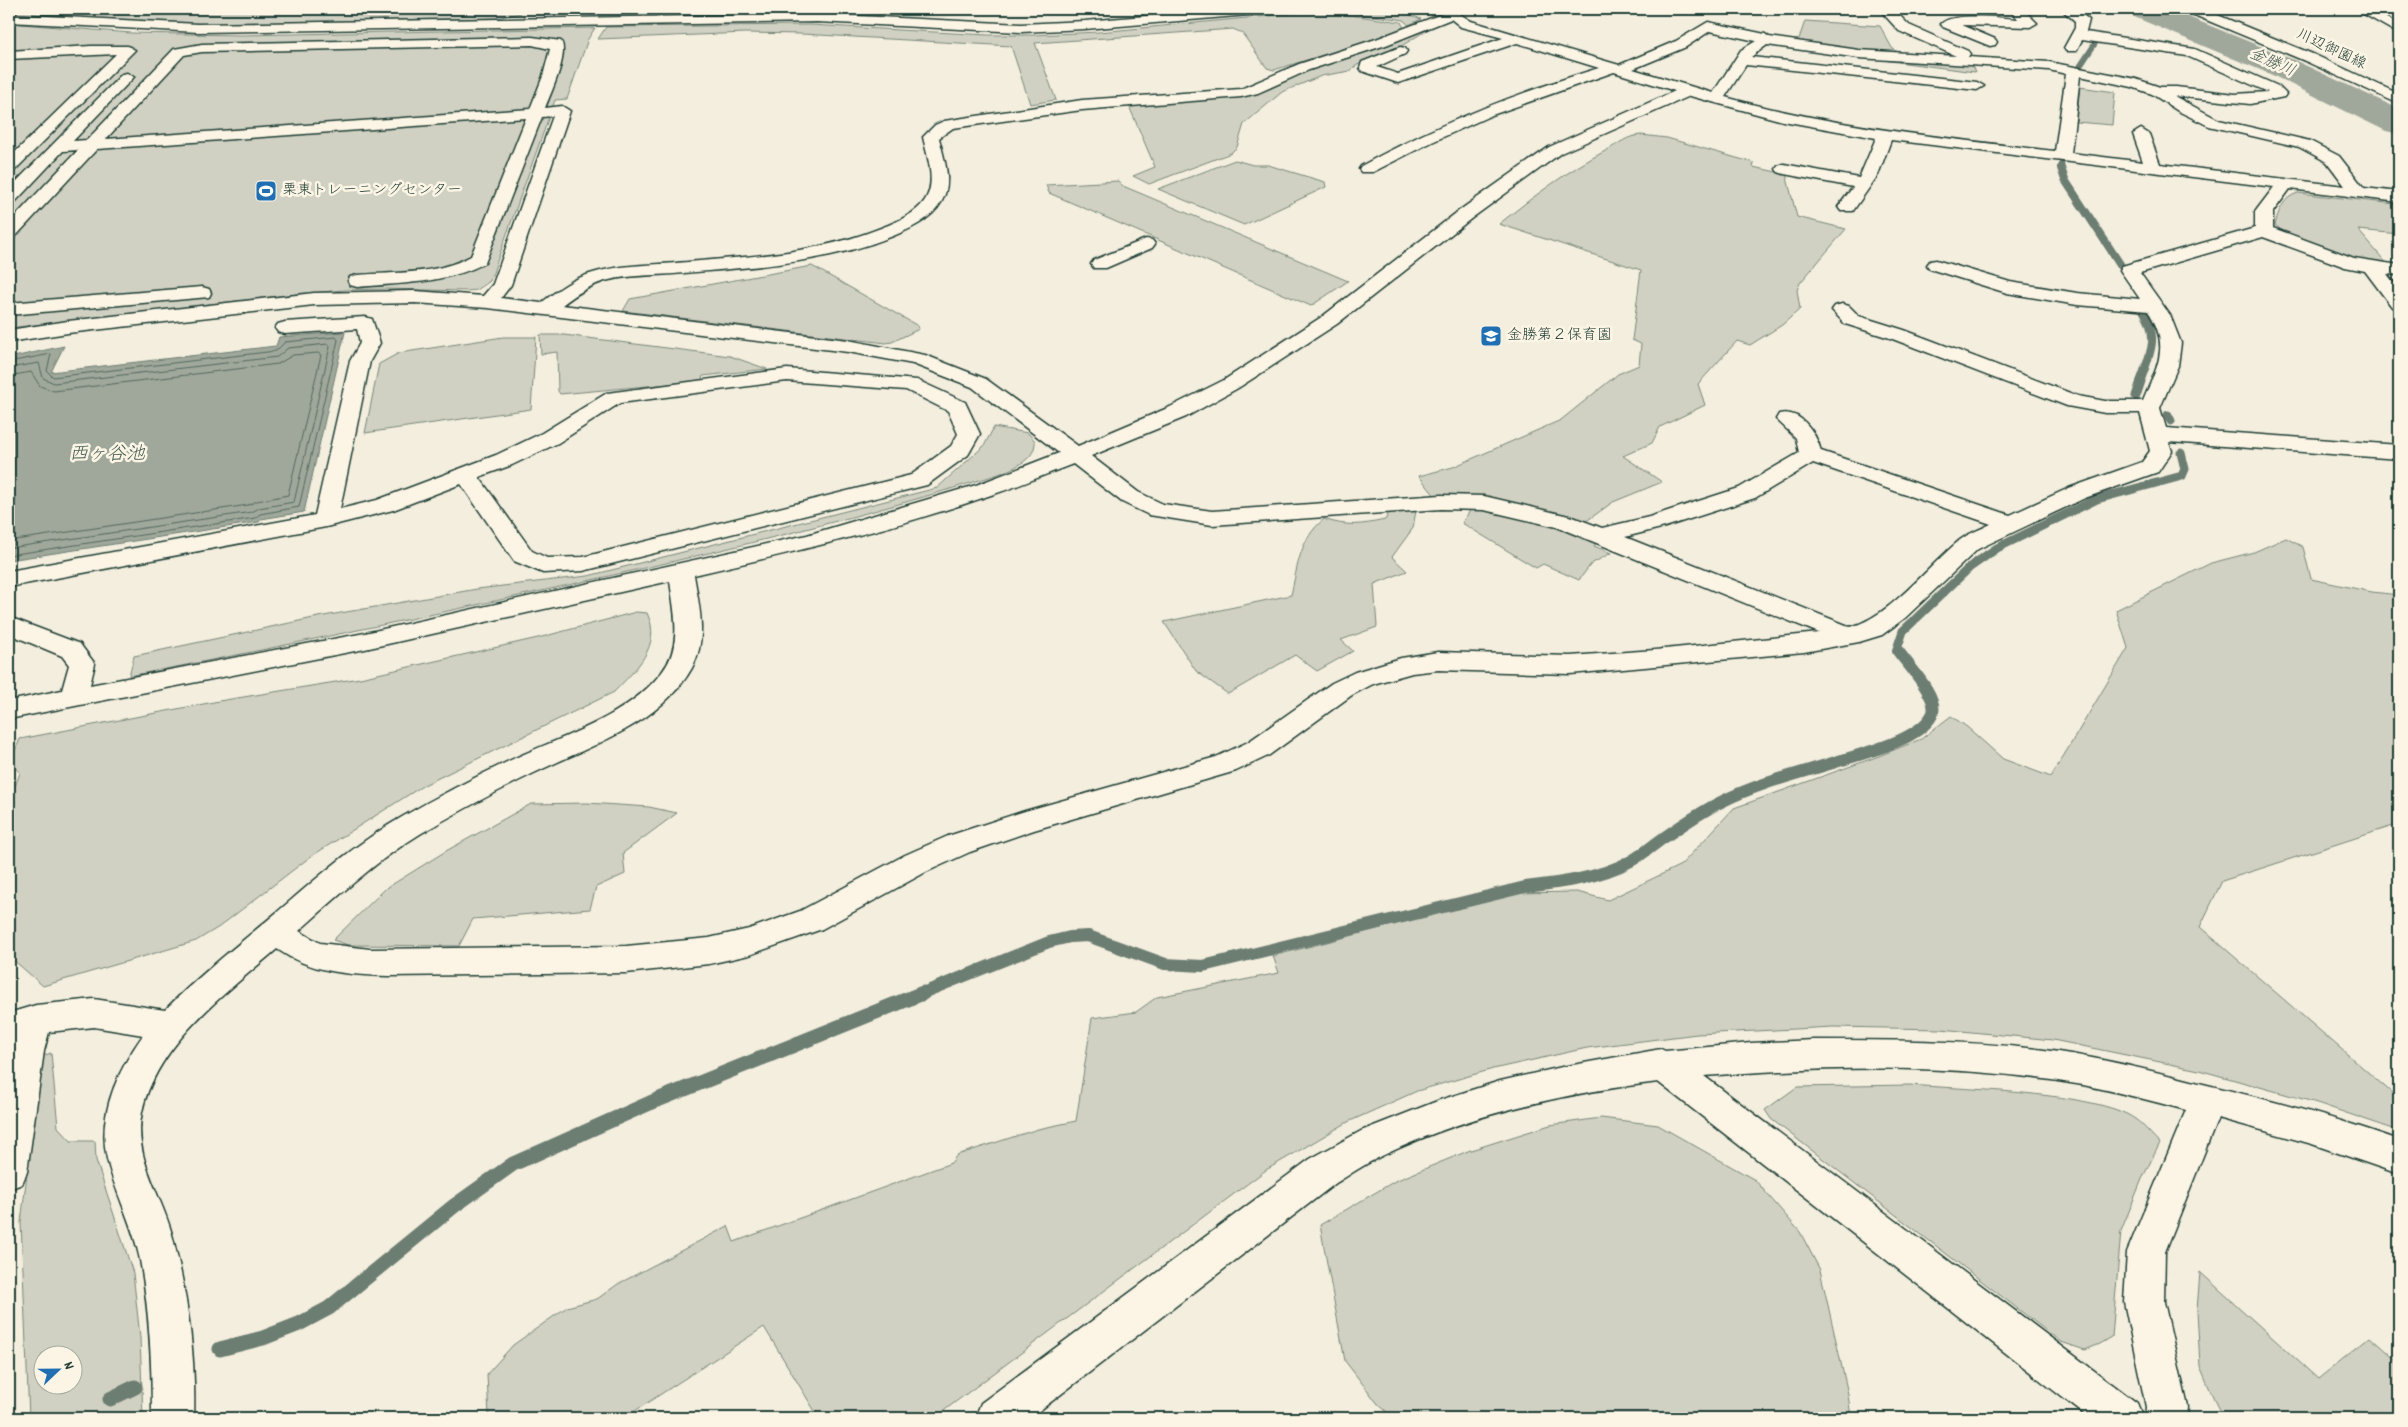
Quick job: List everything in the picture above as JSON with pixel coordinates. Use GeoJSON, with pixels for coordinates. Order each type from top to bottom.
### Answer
{"type":"FeatureCollection","features":[{"type":"Feature","properties":{"kind":"street"},"geometry":{"type":"LineString","coordinates":[[526,22],[529,14],[536,9]]}},
{"type":"Feature","properties":{"kind":"street"},"geometry":{"type":"LineString","coordinates":[[9,18],[198,28],[817,18],[1020,28],[1084,25],[1272,9]]}},
{"type":"Feature","properties":{"kind":"street"},"geometry":{"type":"LineString","coordinates":[[1886,9],[1904,28],[1980,61]]}},
{"type":"Feature","properties":{"kind":"street"},"geometry":{"type":"LineString","coordinates":[[1990,42],[1948,24],[1952,21],[2030,23],[2016,9]]}},
{"type":"Feature","properties":{"kind":"street"},"geometry":{"type":"LineString","coordinates":[[2062,157],[2067,69],[2082,20],[2068,9]]}},
{"type":"Feature","properties":{"kind":"street","name":"川辺御園線"},"geometry":{"type":"LineString","coordinates":[[2192,9],[2310,58],[2399,100]]}},
{"type":"Feature","properties":{"kind":"street"},"geometry":{"type":"LineString","coordinates":[[2362,9],[2399,30]]}},
{"type":"Feature","properties":{"kind":"street"},"geometry":{"type":"LineString","coordinates":[[1443,14],[1441,25],[1433,31],[1392,56],[1367,65],[1367,68],[1398,79],[1517,38]]}},
{"type":"Feature","properties":{"kind":"street"},"geometry":{"type":"LineString","coordinates":[[544,309],[574,286],[610,274],[797,257],[853,245],[891,231],[911,221],[926,210],[935,199],[938,186],[931,137],[940,128],[949,124],[1082,105],[1253,90],[1312,64],[1381,42],[1443,14],[1466,24],[1688,91],[1740,106],[1820,123],[1884,134],[2062,157],[2399,197]]}},
{"type":"Feature","properties":{"kind":"street"},"geometry":{"type":"LineString","coordinates":[[1367,169],[1403,148],[1444,129],[1564,83],[1616,69],[1681,44],[1708,26],[1760,37],[1765,40],[1859,54],[1980,61],[2067,69],[2136,83],[2157,91],[2214,124],[2304,144],[2333,159],[2359,192]]}},
{"type":"Feature","properties":{"kind":"street"},"geometry":{"type":"LineString","coordinates":[[2078,35],[2190,52],[2273,89],[2279,94],[2271,97],[2239,99],[2173,90],[2157,91]]}},
{"type":"Feature","properties":{"kind":"street"},"geometry":{"type":"LineString","coordinates":[[1716,99],[1746,53],[1765,40]]}},
{"type":"Feature","properties":{"kind":"street"},"geometry":{"type":"LineString","coordinates":[[9,233],[174,55],[188,50],[202,48],[548,42],[556,44],[557,48],[550,76],[479,259],[468,266],[447,273],[9,309]]}},
{"type":"Feature","properties":{"kind":"street"},"geometry":{"type":"LineString","coordinates":[[9,55],[91,50],[136,57]]}},
{"type":"Feature","properties":{"kind":"street"},"geometry":{"type":"LineString","coordinates":[[9,198],[59,147],[136,57]]}},
{"type":"Feature","properties":{"kind":"street"},"geometry":{"type":"LineString","coordinates":[[9,167],[136,57]]}},
{"type":"Feature","properties":{"kind":"street"},"geometry":{"type":"LineString","coordinates":[[1742,60],[1977,86]]}},
{"type":"Feature","properties":{"kind":"street"},"geometry":{"type":"LineString","coordinates":[[2136,83],[2156,73]]}},
{"type":"Feature","properties":{"kind":"street"},"geometry":{"type":"LineString","coordinates":[[9,710],[365,641],[681,571],[812,541],[895,518],[984,490],[1178,412],[1231,384],[1330,320],[1466,214],[1555,150],[1688,91]]}},
{"type":"Feature","properties":{"kind":"street"},"geometry":{"type":"LineString","coordinates":[[59,147],[562,111],[502,284],[488,302]]}},
{"type":"Feature","properties":{"kind":"street"},"geometry":{"type":"LineString","coordinates":[[1847,206],[1870,175],[1884,134]]}},
{"type":"Feature","properties":{"kind":"street"},"geometry":{"type":"LineString","coordinates":[[2141,134],[2153,168]]}},
{"type":"Feature","properties":{"kind":"street"},"geometry":{"type":"LineString","coordinates":[[1784,169],[1863,184]]}},
{"type":"Feature","properties":{"kind":"street"},"geometry":{"type":"LineString","coordinates":[[2264,231],[2264,212],[2286,183]]}},
{"type":"Feature","properties":{"kind":"street"},"geometry":{"type":"LineString","coordinates":[[1842,310],[1852,320],[1897,334],[2074,402],[2105,407],[2148,407],[2153,403],[2167,365],[2171,343],[2163,320],[2129,270],[2264,231],[2351,263],[2372,268],[2399,270]]}},
{"type":"Feature","properties":{"kind":"street"},"geometry":{"type":"LineString","coordinates":[[1100,264],[1146,244]]}},
{"type":"Feature","properties":{"kind":"street"},"geometry":{"type":"LineString","coordinates":[[1936,265],[2007,287],[2076,299],[2153,306]]}},
{"type":"Feature","properties":{"kind":"street"},"geometry":{"type":"LineString","coordinates":[[2372,268],[2399,303]]}},
{"type":"Feature","properties":{"kind":"street"},"geometry":{"type":"LineString","coordinates":[[9,336],[193,312],[333,298],[415,297],[488,302],[848,346],[918,359],[979,383],[1007,402],[1130,497],[1157,510],[1212,518],[1416,504],[1484,503],[1565,522],[1850,636]]}},
{"type":"Feature","properties":{"kind":"street"},"geometry":{"type":"LineString","coordinates":[[285,328],[365,323],[370,343],[360,361],[326,520]]}},
{"type":"Feature","properties":{"kind":"street"},"geometry":{"type":"LineString","coordinates":[[9,578],[326,520],[385,505],[466,475],[550,438],[614,397],[787,375],[910,384],[957,407],[970,434],[960,450],[919,480],[583,564],[543,566],[523,556],[466,475]]}},
{"type":"Feature","properties":{"kind":"street"},"geometry":{"type":"LineString","coordinates":[[2057,387],[2082,394],[2129,401],[2148,407]]}},
{"type":"Feature","properties":{"kind":"street"},"geometry":{"type":"LineString","coordinates":[[276,932],[315,956],[363,961],[608,960],[685,955],[728,947],[790,929],[848,900],[916,862],[956,845],[1009,826],[1226,764],[1258,749],[1342,689],[1387,670],[1410,664],[1438,662],[1570,665],[1656,659],[1804,644],[1850,636],[1873,629],[1896,612],[1970,544],[2010,523],[2077,493],[2150,467],[2160,451],[2148,407]]}},
{"type":"Feature","properties":{"kind":"street"},"geometry":{"type":"LineString","coordinates":[[1787,418],[1806,436],[1811,455]]}},
{"type":"Feature","properties":{"kind":"street"},"geometry":{"type":"LineString","coordinates":[[2155,434],[2399,452]]}},
{"type":"Feature","properties":{"kind":"street"},"geometry":{"type":"LineString","coordinates":[[1601,536],[1657,522],[1747,493],[1811,455],[2010,523]]}},
{"type":"Feature","properties":{"kind":"street"},"geometry":{"type":"LineString","coordinates":[[173,1418],[174,1376],[157,1252],[153,1234],[132,1179],[122,1146],[123,1114],[136,1079],[155,1045],[210,987],[401,832],[460,798],[535,760],[599,731],[637,710],[671,679],[685,654],[690,627],[681,571]]}},
{"type":"Feature","properties":{"kind":"street"},"geometry":{"type":"LineString","coordinates":[[9,625],[71,650],[82,664],[74,698]]}},
{"type":"Feature","properties":{"kind":"street"},"geometry":{"type":"LineString","coordinates":[[9,1172],[26,1051],[22,1023],[94,1013],[173,1026]]}},
{"type":"Feature","properties":{"kind":"street"},"geometry":{"type":"LineString","coordinates":[[996,1418],[1323,1171],[1379,1140],[1439,1116],[1520,1092],[1661,1064],[1803,1054],[1987,1058],[2063,1067],[2282,1119],[2399,1157]]}},
{"type":"Feature","properties":{"kind":"street"},"geometry":{"type":"LineString","coordinates":[[1661,1064],[2122,1418]]}},
{"type":"Feature","properties":{"kind":"street"},"geometry":{"type":"LineString","coordinates":[[2166,1418],[2167,1407],[2144,1302],[2146,1252],[2208,1100]]}},
{"type":"Feature","properties":{"kind":"shaded area"},"geometry":{"type":"Polygon","coordinates":[[[9,9],[525,9],[521,13],[496,18],[203,24],[9,14],[9,9]]]}},
{"type":"Feature","properties":{"kind":"shaded area"},"geometry":{"type":"Polygon","coordinates":[[[1324,10],[1386,10],[1421,19],[1409,25],[1403,20],[1398,19],[1324,10]]]}},
{"type":"Feature","properties":{"kind":"shaded area"},"geometry":{"type":"Polygon","coordinates":[[[1321,11],[1401,22],[1404,28],[1375,39],[1274,70],[1267,68],[1242,33],[1233,29],[1035,43],[1056,100],[1030,104],[1011,46],[802,34],[746,33],[598,39],[606,27],[810,25],[988,35],[1033,35],[1099,32],[1321,11]]]}},
{"type":"Feature","properties":{"kind":"shaded area"},"geometry":{"type":"Polygon","coordinates":[[[1805,21],[1880,26],[1892,48],[1899,53],[1870,52],[1790,42],[1799,39],[1805,21]]]}},
{"type":"Feature","properties":{"kind":"shaded area","name":"栗東トレーニングセンター"},"geometry":{"type":"Polygon","coordinates":[[[9,23],[131,33],[242,35],[595,28],[588,39],[567,99],[555,100],[490,281],[477,290],[344,290],[9,328],[9,23]]]}},
{"type":"Feature","properties":{"kind":"shaded area"},"geometry":{"type":"Polygon","coordinates":[[[1435,25],[1395,50],[1357,65],[1350,71],[1321,76],[1282,92],[1244,124],[1237,147],[1231,153],[1149,184],[1133,176],[1155,167],[1129,106],[1276,84],[1325,64],[1393,43],[1435,25]]]}},
{"type":"Feature","properties":{"kind":"shaded area"},"geometry":{"type":"Polygon","coordinates":[[[1882,58],[1971,64],[1975,72],[1882,60],[1882,58]]]}},
{"type":"Feature","properties":{"kind":"shaded area"},"geometry":{"type":"Polygon","coordinates":[[[2080,87],[2115,92],[2112,125],[2076,122],[2080,87]]]}},
{"type":"Feature","properties":{"kind":"shaded area"},"geometry":{"type":"Polygon","coordinates":[[[1641,135],[1667,138],[1754,163],[1753,167],[1786,174],[1797,217],[1846,229],[1800,283],[1797,290],[1800,309],[1782,325],[1750,345],[1737,341],[1698,384],[1705,405],[1660,427],[1652,443],[1623,456],[1662,482],[1613,502],[1585,522],[1435,496],[1419,476],[1453,467],[1561,420],[1618,374],[1639,365],[1641,344],[1632,340],[1641,270],[1499,224],[1578,166],[1624,140],[1641,135]]]}},
{"type":"Feature","properties":{"kind":"shaded area"},"geometry":{"type":"Polygon","coordinates":[[[1235,160],[1253,165],[1268,165],[1325,182],[1326,187],[1244,225],[1158,189],[1235,160]]]}},
{"type":"Feature","properties":{"kind":"shaded area"},"geometry":{"type":"Polygon","coordinates":[[[1118,181],[1123,186],[1348,281],[1311,306],[1049,193],[1046,185],[1118,181]]]}},
{"type":"Feature","properties":{"kind":"shaded area"},"geometry":{"type":"Polygon","coordinates":[[[2298,193],[2395,204],[2399,210],[2399,234],[2358,230],[2388,265],[2328,252],[2299,241],[2275,225],[2285,201],[2298,193]]]}},
{"type":"Feature","properties":{"kind":"shaded area"},"geometry":{"type":"Polygon","coordinates":[[[812,266],[918,326],[919,329],[886,343],[623,311],[630,299],[812,266]]]}},
{"type":"Feature","properties":{"kind":"shaded area"},"geometry":{"type":"Polygon","coordinates":[[[540,335],[564,335],[730,356],[767,369],[703,376],[701,381],[560,394],[558,391],[557,352],[541,354],[540,335]]]}},
{"type":"Feature","properties":{"kind":"shaded area"},"geometry":{"type":"Polygon","coordinates":[[[503,337],[536,337],[531,409],[365,433],[379,364],[399,353],[503,337]]]}},
{"type":"Feature","properties":{"kind":"shaded area"},"geometry":{"type":"Polygon","coordinates":[[[994,427],[1028,433],[1035,441],[1034,448],[1027,459],[1009,470],[996,475],[879,510],[761,540],[523,595],[129,676],[134,656],[318,617],[477,589],[588,576],[937,488],[984,446],[994,427]]]}},
{"type":"Feature","properties":{"kind":"shaded area"},"geometry":{"type":"Polygon","coordinates":[[[1471,509],[1520,516],[1551,525],[1597,542],[1594,546],[1611,553],[1591,564],[1579,580],[1543,564],[1536,568],[1462,523],[1471,509]]]}},
{"type":"Feature","properties":{"kind":"shaded area"},"geometry":{"type":"Polygon","coordinates":[[[1416,510],[1413,528],[1392,557],[1407,571],[1374,584],[1377,627],[1341,640],[1353,651],[1317,671],[1295,655],[1228,694],[1196,671],[1164,622],[1291,595],[1304,544],[1324,519],[1347,524],[1361,524],[1385,520],[1390,511],[1416,510]]]}},
{"type":"Feature","properties":{"kind":"shaded area"},"geometry":{"type":"Polygon","coordinates":[[[2286,538],[2303,547],[2311,579],[2372,592],[2399,595],[2399,830],[2393,826],[2222,881],[2200,927],[2399,1099],[2399,1131],[2317,1103],[2199,1070],[2053,1040],[1941,1029],[1833,1027],[1697,1034],[1587,1048],[1493,1069],[1417,1091],[1348,1122],[1266,1170],[934,1418],[819,1418],[764,1327],[624,1418],[489,1418],[487,1374],[513,1345],[567,1307],[597,1299],[618,1284],[728,1226],[734,1242],[951,1163],[957,1155],[1038,1129],[1076,1121],[1092,1018],[1136,1012],[1157,997],[1279,973],[1273,956],[1516,893],[1577,892],[1608,900],[1681,865],[1734,808],[1921,739],[1951,716],[1967,727],[2003,759],[2051,777],[2128,648],[2116,610],[2211,563],[2254,552],[2286,538]]]}},
{"type":"Feature","properties":{"kind":"shaded area"},"geometry":{"type":"Polygon","coordinates":[[[636,612],[647,613],[652,636],[649,647],[638,666],[614,692],[424,785],[310,857],[219,927],[196,941],[43,986],[9,956],[9,802],[20,773],[10,762],[20,739],[219,701],[360,678],[538,638],[636,612]]]}},
{"type":"Feature","properties":{"kind":"shaded area"},"geometry":{"type":"Polygon","coordinates":[[[587,803],[649,807],[677,813],[623,853],[625,874],[596,887],[590,909],[473,919],[459,946],[348,945],[333,940],[385,889],[446,851],[531,804],[587,803]]]}},
{"type":"Feature","properties":{"kind":"shaded area"},"geometry":{"type":"Polygon","coordinates":[[[51,1053],[58,1127],[71,1141],[95,1141],[96,1160],[133,1273],[140,1337],[143,1418],[29,1418],[21,1222],[42,1056],[51,1053]]]}},
{"type":"Feature","properties":{"kind":"shaded area"},"geometry":{"type":"Polygon","coordinates":[[[1909,1085],[2027,1093],[2091,1103],[2117,1110],[2135,1119],[2160,1143],[2142,1179],[2121,1231],[2112,1337],[2085,1350],[2061,1342],[1771,1119],[1765,1110],[1797,1087],[1909,1085]]]}},
{"type":"Feature","properties":{"kind":"shaded area"},"geometry":{"type":"Polygon","coordinates":[[[1601,1118],[1658,1125],[1755,1180],[1800,1232],[1820,1270],[1848,1394],[1851,1418],[1394,1418],[1378,1404],[1345,1361],[1320,1225],[1395,1181],[1468,1151],[1550,1125],[1601,1118]]]}},
{"type":"Feature","properties":{"kind":"shaded area"},"geometry":{"type":"Polygon","coordinates":[[[2200,1272],[2318,1379],[2370,1337],[2399,1363],[2399,1418],[2222,1418],[2200,1366],[2197,1310],[2200,1272]]]}},
{"type":"Feature","properties":{"kind":"water","name":"西ヶ谷池"},"geometry":{"type":"Polygon","coordinates":[[[345,332],[304,512],[261,519],[259,522],[9,560],[9,358],[64,346],[51,372],[276,346],[279,337],[345,332]]]}},
{"type":"Feature","properties":{"kind":"waterway"},"geometry":{"type":"LineString","coordinates":[[2082,9],[2090,13]]}},
{"type":"Feature","properties":{"kind":"waterway","name":"金勝川"},"geometry":{"type":"LineString","coordinates":[[2143,9],[2282,67],[2399,123]]}},
{"type":"Feature","properties":{"kind":"waterway"},"geometry":{"type":"LineString","coordinates":[[2079,68],[2096,42]]}},
{"type":"Feature","properties":{"kind":"waterway"},"geometry":{"type":"LineString","coordinates":[[2061,168],[2062,162]]}},
{"type":"Feature","properties":{"kind":"waterway"},"geometry":{"type":"LineString","coordinates":[[2061,168],[2065,180],[2120,264]]}},
{"type":"Feature","properties":{"kind":"waterway"},"geometry":{"type":"LineString","coordinates":[[2140,382],[2152,346],[2151,329],[2143,310]]}},
{"type":"Feature","properties":{"kind":"waterway"},"geometry":{"type":"LineString","coordinates":[[2136,396],[2141,381]]}},
{"type":"Feature","properties":{"kind":"waterway"},"geometry":{"type":"LineString","coordinates":[[2168,415],[2171,421]]}},
{"type":"Feature","properties":{"kind":"waterway"},"geometry":{"type":"LineString","coordinates":[[1899,652],[1897,649],[1903,631],[1970,567],[1997,548],[2097,499],[2182,476],[2185,469],[2181,453]]}},
{"type":"Feature","properties":{"kind":"waterway"},"geometry":{"type":"LineString","coordinates":[[920,994],[1049,942],[1070,937],[1088,936],[1165,964],[1203,966],[1525,887],[1566,881],[1606,872],[1635,859],[1692,818],[1737,794],[1892,744],[1926,724],[1932,715],[1932,700],[1922,682],[1898,651]]}},
{"type":"Feature","properties":{"kind":"waterway"},"geometry":{"type":"LineString","coordinates":[[220,1349],[263,1338],[299,1324],[329,1308],[454,1206],[513,1164],[650,1103],[923,993]]}},
{"type":"Feature","properties":{"kind":"waterway"},"geometry":{"type":"LineString","coordinates":[[110,1399],[135,1387]]}},
{"type":"Feature","properties":{"kind":"place","name":"栗東トレーニングセンター"},"geometry":{"type":"Point","coordinates":[266,191]}},
{"type":"Feature","properties":{"kind":"place","name":"金勝第２保育園"},"geometry":{"type":"Point","coordinates":[1491,336]}}]}
